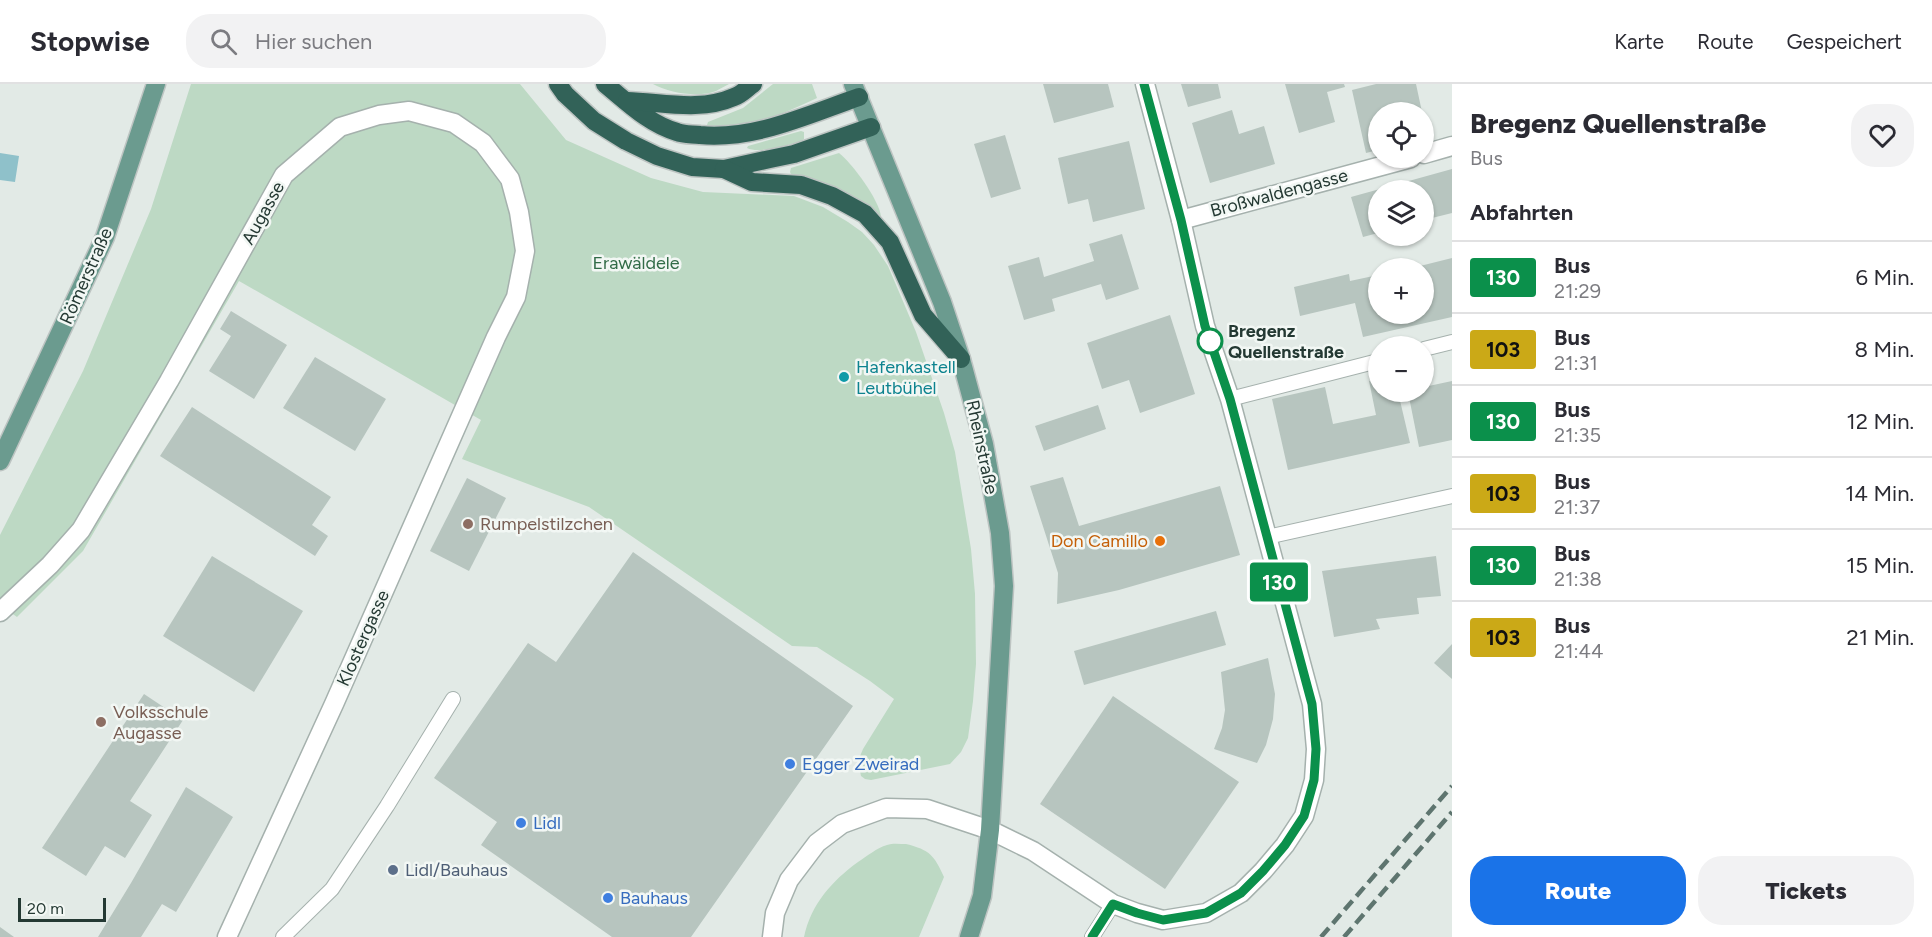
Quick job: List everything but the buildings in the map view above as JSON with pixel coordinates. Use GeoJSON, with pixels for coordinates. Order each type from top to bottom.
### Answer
{"type":"FeatureCollection","features":[{"type":"Feature","properties":{"kind":"highway"},"geometry":{"type":"LineString","coordinates":[[558,84],[565,94],[594,121],[626,141],[657,156],[692,167],[724,169],[794,154],[871,127]]}},
{"type":"Feature","properties":{"kind":"highway"},"geometry":{"type":"LineString","coordinates":[[605,84],[650,120],[678,133],[730,135],[765,130],[856,91]]}},
{"type":"Feature","properties":{"kind":"highway"},"geometry":{"type":"LineString","coordinates":[[627,101],[676,106],[708,105],[735,97],[753,84]]}},
{"type":"Feature","properties":{"kind":"highway"},"geometry":{"type":"LineString","coordinates":[[724,169],[752,182],[801,185],[832,196],[865,214],[890,242],[923,315],[961,359]]}},
{"type":"Feature","properties":{"kind":"main road","name":"Römerstraße"},"geometry":{"type":"LineString","coordinates":[[0,461],[105,237],[156,84]]}},
{"type":"Feature","properties":{"kind":"main road","name":"Rheinstraße"},"geometry":{"type":"LineString","coordinates":[[856,91],[942,302],[961,359],[984,444],[1000,533],[1004,586],[990,830],[982,896],[969,937]]}},
{"type":"Feature","properties":{"kind":"street"},"geometry":{"type":"LineString","coordinates":[[772,937],[775,913],[789,880],[817,843],[842,824],[886,808],[927,808],[990,830],[1033,851],[1113,904],[1163,920],[1206,913],[1241,893],[1285,845],[1304,816],[1314,780],[1316,749],[1312,704],[1230,399],[1205,326],[1181,220],[1144,84]]}},
{"type":"Feature","properties":{"kind":"street","name":"Augasse"},"geometry":{"type":"LineString","coordinates":[[0,612],[50,565],[81,530],[169,381],[284,175],[340,127],[379,115],[409,111],[454,123],[483,143],[510,179],[519,212],[525,251],[516,297],[496,337]]}},
{"type":"Feature","properties":{"kind":"street"},"geometry":{"type":"LineString","coordinates":[[1434,151],[1452,146]]}},
{"type":"Feature","properties":{"kind":"street","name":"Broßwaldengasse"},"geometry":{"type":"LineString","coordinates":[[1181,220],[1374,168]]}},
{"type":"Feature","properties":{"kind":"street","name":"Klostergasse"},"geometry":{"type":"LineString","coordinates":[[227,937],[334,704],[496,337]]}},
{"type":"Feature","properties":{"kind":"lane"},"geometry":{"type":"LineString","coordinates":[[1434,346],[1452,342]]}},
{"type":"Feature","properties":{"kind":"lane"},"geometry":{"type":"LineString","coordinates":[[1230,399],[1368,364]]}},
{"type":"Feature","properties":{"kind":"lane"},"geometry":{"type":"LineString","coordinates":[[1267,537],[1452,496]]}},
{"type":"Feature","properties":{"kind":"lane"},"geometry":{"type":"LineString","coordinates":[[283,937],[332,890],[453,699]]}},
{"type":"Feature","properties":{"kind":"lane"},"geometry":{"type":"LineString","coordinates":[[1092,937],[1113,904]]}},
{"type":"Feature","properties":{"kind":"green space","name":"Erawäldele"},"geometry":{"type":"Polygon","coordinates":[[[191,84],[520,84],[566,140],[651,178],[703,192],[794,196],[823,207],[862,232],[888,266],[916,332],[955,452],[971,549],[975,594],[976,664],[973,701],[968,738],[961,752],[950,764],[871,780],[865,779],[861,776],[858,761],[894,699],[817,647],[792,646],[589,507],[462,459],[481,420],[239,281],[83,551],[17,617],[0,605],[0,535],[83,371],[151,209],[191,84]]]}},
{"type":"Feature","properties":{"kind":"green space"},"geometry":{"type":"Polygon","coordinates":[[[653,84],[729,84],[709,93],[693,94],[667,90],[653,84]]]}},
{"type":"Feature","properties":{"kind":"green space"},"geometry":{"type":"Polygon","coordinates":[[[773,84],[812,84],[817,98],[749,124],[721,127],[707,125],[708,122],[743,108],[773,84]]]}},
{"type":"Feature","properties":{"kind":"green space"},"geometry":{"type":"Polygon","coordinates":[[[804,132],[804,139],[799,142],[765,150],[747,148],[748,146],[804,132]]]}},
{"type":"Feature","properties":{"kind":"green space"},"geometry":{"type":"Polygon","coordinates":[[[839,153],[864,183],[876,202],[881,217],[790,172],[791,168],[839,153]]]}},
{"type":"Feature","properties":{"kind":"green space"},"geometry":{"type":"Polygon","coordinates":[[[891,844],[906,844],[926,851],[937,863],[944,877],[919,937],[804,937],[817,904],[831,885],[858,862],[880,848],[891,844]]]}},
{"type":"Feature","properties":{"kind":"water"},"geometry":{"type":"Polygon","coordinates":[[[0,153],[19,156],[15,182],[0,180],[0,153]]]}},
{"type":"Feature","properties":{"kind":"railway"},"geometry":{"type":"LineString","coordinates":[[1321,937],[1452,786]]}},
{"type":"Feature","properties":{"kind":"railway"},"geometry":{"type":"LineString","coordinates":[[1344,937],[1452,812]]}},
{"type":"Feature","properties":{"kind":"bus line","name":"130"},"geometry":{"type":"LineString","coordinates":[[1092,937],[1113,904],[1163,920],[1206,913],[1241,893],[1285,845],[1304,816],[1314,780],[1316,749],[1312,704],[1230,399],[1205,326],[1181,220],[1144,84]]}},
{"type":"Feature","properties":{"kind":"place","name":"Bregenz Quellenstraße"},"geometry":{"type":"Point","coordinates":[1210,341]}},
{"type":"Feature","properties":{"kind":"place","name":"Hafenkastell Leutbühel"},"geometry":{"type":"Point","coordinates":[844,377]}},
{"type":"Feature","properties":{"kind":"place","name":"Rumpelstilzchen"},"geometry":{"type":"Point","coordinates":[468,524]}},
{"type":"Feature","properties":{"kind":"place","name":"Don Camillo"},"geometry":{"type":"Point","coordinates":[1160,541]}},
{"type":"Feature","properties":{"kind":"place","name":"Volksschule Augasse"},"geometry":{"type":"Point","coordinates":[101,722]}},
{"type":"Feature","properties":{"kind":"place","name":"Egger Zweirad"},"geometry":{"type":"Point","coordinates":[790,764]}},
{"type":"Feature","properties":{"kind":"place","name":"Lidl"},"geometry":{"type":"Point","coordinates":[521,823]}},
{"type":"Feature","properties":{"kind":"place","name":"Lidl/Bauhaus"},"geometry":{"type":"Point","coordinates":[393,870]}},
{"type":"Feature","properties":{"kind":"place","name":"Bauhaus"},"geometry":{"type":"Point","coordinates":[608,898]}}]}
